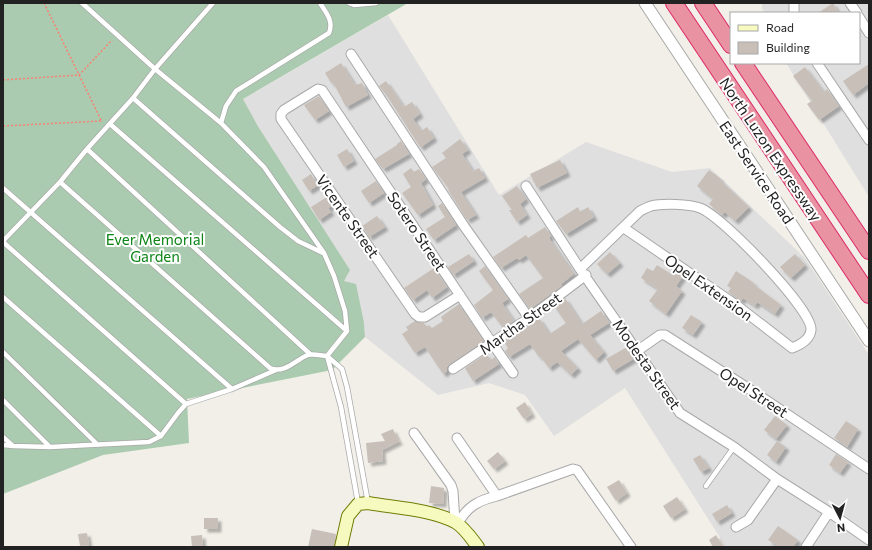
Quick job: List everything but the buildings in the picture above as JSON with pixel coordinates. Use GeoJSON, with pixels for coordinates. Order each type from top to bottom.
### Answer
{"type":"FeatureCollection","features":[{"type":"Feature","properties":{"kind":"highway","name":"North Luzon Expressway"},"geometry":{"type":"LineString","coordinates":[[674,3],[869,295]]}},
{"type":"Feature","properties":{"kind":"highway"},"geometry":{"type":"LineString","coordinates":[[703,3],[730,44]]}},
{"type":"Feature","properties":{"kind":"highway","name":"North Luzon Expressway"},"geometry":{"type":"LineString","coordinates":[[744,64],[869,251]]}},
{"type":"Feature","properties":{"kind":"main road"},"geometry":{"type":"LineString","coordinates":[[341,547],[348,516],[363,504],[433,514],[456,523],[478,547]]}},
{"type":"Feature","properties":{"kind":"street","name":"East Service Road"},"geometry":{"type":"LineString","coordinates":[[645,3],[869,341]]}},
{"type":"Feature","properties":{"kind":"street"},"geometry":{"type":"LineString","coordinates":[[850,3],[856,12]]}},
{"type":"Feature","properties":{"kind":"street"},"geometry":{"type":"LineString","coordinates":[[860,19],[869,33]]}},
{"type":"Feature","properties":{"kind":"street"},"geometry":{"type":"LineString","coordinates":[[351,54],[464,226],[529,318]]}},
{"type":"Feature","properties":{"kind":"street"},"geometry":{"type":"LineString","coordinates":[[817,64],[869,140]]}},
{"type":"Feature","properties":{"kind":"street","name":"Vicente Street"},"geometry":{"type":"LineString","coordinates":[[320,89],[284,110],[281,114],[281,120],[415,314],[419,317],[425,317],[460,295]]}},
{"type":"Feature","properties":{"kind":"street","name":"Sotero Street"},"geometry":{"type":"LineString","coordinates":[[320,89],[327,97],[513,373]]}},
{"type":"Feature","properties":{"kind":"street","name":"Modesta Street"},"geometry":{"type":"LineString","coordinates":[[526,186],[680,413],[734,447],[777,479],[829,512],[869,540]]}},
{"type":"Feature","properties":{"kind":"street","name":"Martha Street"},"geometry":{"type":"LineString","coordinates":[[453,369],[529,318],[583,272],[640,211],[652,205],[681,204],[701,208],[718,220],[736,236],[776,277],[809,321],[811,331],[808,338],[801,345],[792,348]]}},
{"type":"Feature","properties":{"kind":"street","name":"Opel Extension"},"geometry":{"type":"LineString","coordinates":[[624,228],[739,307],[792,348]]}},
{"type":"Feature","properties":{"kind":"street","name":"Opel Street"},"geometry":{"type":"LineString","coordinates":[[637,351],[660,335],[665,335],[869,469]]}},
{"type":"Feature","properties":{"kind":"street"},"geometry":{"type":"LineString","coordinates":[[414,432],[451,485],[453,491],[456,523]]}},
{"type":"Feature","properties":{"kind":"street"},"geometry":{"type":"LineString","coordinates":[[457,438],[497,496]]}},
{"type":"Feature","properties":{"kind":"street"},"geometry":{"type":"LineString","coordinates":[[456,523],[467,510],[486,498],[497,496],[568,470],[577,470],[631,547]]}},
{"type":"Feature","properties":{"kind":"street"},"geometry":{"type":"LineString","coordinates":[[736,528],[748,520],[777,479]]}},
{"type":"Feature","properties":{"kind":"street"},"geometry":{"type":"LineString","coordinates":[[806,547],[829,512]]}},
{"type":"Feature","properties":{"kind":"lane"},"geometry":{"type":"LineString","coordinates":[[82,3],[154,69],[221,123],[264,167],[324,253],[334,276],[345,311],[348,331],[327,356]]}},
{"type":"Feature","properties":{"kind":"lane"},"geometry":{"type":"LineString","coordinates":[[186,404],[3,242],[60,182],[87,149],[133,98],[154,69],[213,3]]}},
{"type":"Feature","properties":{"kind":"lane"},"geometry":{"type":"LineString","coordinates":[[221,123],[226,106],[236,91],[329,33],[332,28],[331,20],[320,3]]}},
{"type":"Feature","properties":{"kind":"lane"},"geometry":{"type":"LineString","coordinates":[[349,3],[354,5],[376,3]]}},
{"type":"Feature","properties":{"kind":"lane"},"geometry":{"type":"LineString","coordinates":[[133,98],[280,227],[298,241],[324,253]]}},
{"type":"Feature","properties":{"kind":"lane"},"geometry":{"type":"LineString","coordinates":[[110,124],[348,331]]}},
{"type":"Feature","properties":{"kind":"lane"},"geometry":{"type":"LineString","coordinates":[[87,149],[310,354]]}},
{"type":"Feature","properties":{"kind":"lane"},"geometry":{"type":"LineString","coordinates":[[60,182],[264,363],[270,368],[276,370]]}},
{"type":"Feature","properties":{"kind":"lane"},"geometry":{"type":"LineString","coordinates":[[3,188],[232,389]]}},
{"type":"Feature","properties":{"kind":"lane"},"geometry":{"type":"LineString","coordinates":[[3,297],[161,436]]}},
{"type":"Feature","properties":{"kind":"lane"},"geometry":{"type":"LineString","coordinates":[[3,352],[98,445]]}},
{"type":"Feature","properties":{"kind":"lane"},"geometry":{"type":"LineString","coordinates":[[3,445],[50,447],[149,442],[161,436],[186,404],[232,389],[276,370],[283,369],[310,354],[327,356],[342,369],[347,387],[363,504]]}},
{"type":"Feature","properties":{"kind":"lane"},"geometry":{"type":"LineString","coordinates":[[327,356],[341,407],[363,504]]}},
{"type":"Feature","properties":{"kind":"lane"},"geometry":{"type":"LineString","coordinates":[[3,400],[50,447]]}},
{"type":"Feature","properties":{"kind":"lane"},"geometry":{"type":"LineString","coordinates":[[3,437],[13,446]]}},
{"type":"Feature","properties":{"kind":"lane"},"geometry":{"type":"LineString","coordinates":[[706,486],[734,447]]}},
{"type":"Feature","properties":{"kind":"path"},"geometry":{"type":"LineString","coordinates":[[44,3],[106,129]]}},
{"type":"Feature","properties":{"kind":"path"},"geometry":{"type":"LineString","coordinates":[[3,80],[79,75],[117,35]]}},
{"type":"Feature","properties":{"kind":"path"},"geometry":{"type":"LineString","coordinates":[[3,126],[102,121]]}},
{"type":"Feature","properties":{"kind":"shaded area"},"geometry":{"type":"Polygon","coordinates":[[[762,3],[869,3],[869,197],[787,64],[860,64],[860,12],[764,12],[762,3]]]}},
{"type":"Feature","properties":{"kind":"shaded area"},"geometry":{"type":"Polygon","coordinates":[[[388,15],[499,195],[586,142],[672,172],[710,168],[805,258],[869,355],[869,547],[726,547],[625,388],[554,436],[525,395],[489,383],[438,395],[365,337],[364,323],[344,281],[243,99],[388,15]]]}},
{"type":"Feature","properties":{"kind":"green space","name":"Ever Memorial Garden"},"geometry":{"type":"Polygon","coordinates":[[[3,3],[408,3],[243,99],[259,128],[350,270],[344,281],[356,284],[364,323],[365,337],[332,370],[187,399],[189,443],[103,455],[3,494],[3,3]]]}}]}
